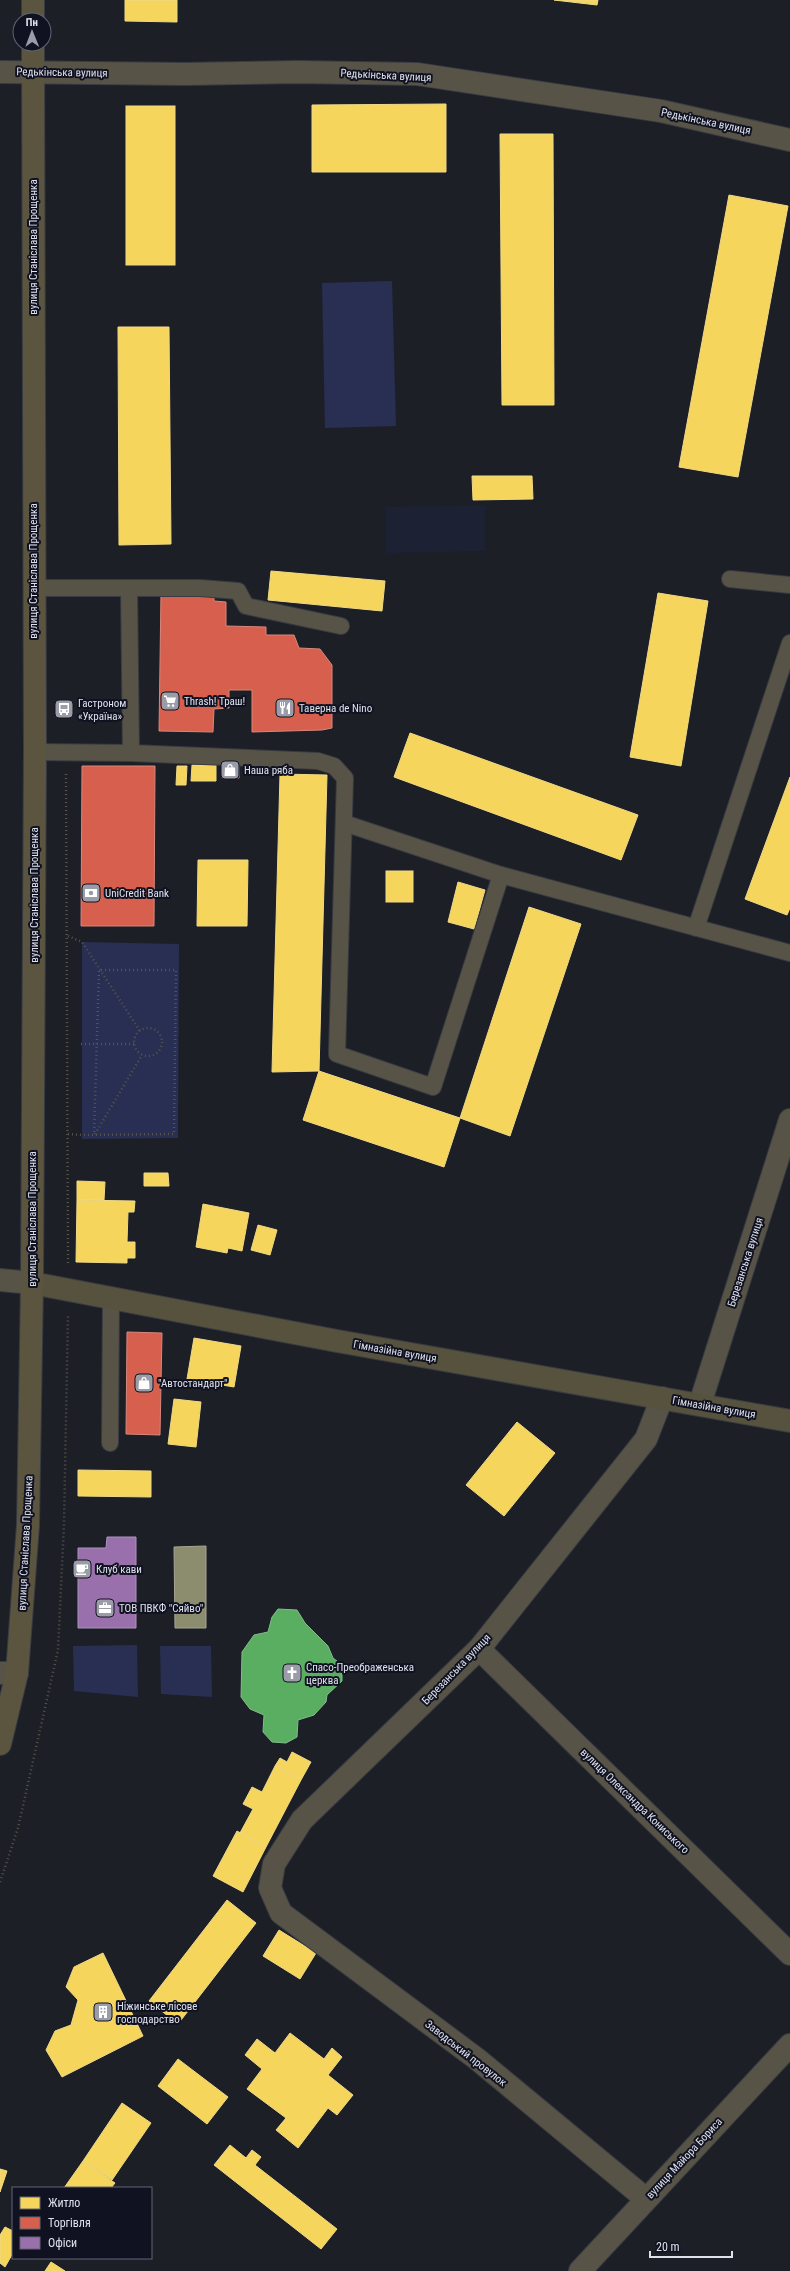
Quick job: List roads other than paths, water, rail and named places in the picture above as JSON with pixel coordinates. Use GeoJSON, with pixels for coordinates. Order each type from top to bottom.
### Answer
{"type":"FeatureCollection","features":[{"type":"Feature","properties":{"kind":"main road"},"geometry":{"type":"LineString","coordinates":[[33,0],[33,12]]}},
{"type":"Feature","properties":{"kind":"main road","name":"вулиця Станіслава Прощенка"},"geometry":{"type":"LineString","coordinates":[[0,1744],[28,1525],[32,1283],[35,752],[33,588],[33,52]]}},
{"type":"Feature","properties":{"kind":"street","name":"Редькінська вулиця"},"geometry":{"type":"LineString","coordinates":[[0,72],[185,74],[298,72],[417,74],[662,111],[790,140]]}},
{"type":"Feature","properties":{"kind":"street","name":"Березанська вулиця"},"geometry":{"type":"LineString","coordinates":[[700,1404],[790,1120]]}},
{"type":"Feature","properties":{"kind":"street","name":"Гімназійна вулиця"},"geometry":{"type":"LineString","coordinates":[[0,1280],[32,1283],[111,1299],[790,1421]]}},
{"type":"Feature","properties":{"kind":"street","name":"Березанська вулиця"},"geometry":{"type":"LineString","coordinates":[[281,1913],[270,1888],[274,1864],[302,1820],[479,1649],[646,1439],[662,1398]]}},
{"type":"Feature","properties":{"kind":"street","name":"вулиця Олександра Кониського"},"geometry":{"type":"LineString","coordinates":[[479,1649],[790,1954]]}},
{"type":"Feature","properties":{"kind":"street","name":"Заводський провулок"},"geometry":{"type":"LineString","coordinates":[[281,1913],[477,2060],[646,2199]]}},
{"type":"Feature","properties":{"kind":"street","name":"вулиця Майора Бориса"},"geometry":{"type":"LineString","coordinates":[[580,2271],[790,2046]]}},
{"type":"Feature","properties":{"kind":"lane"},"geometry":{"type":"LineString","coordinates":[[730,579],[790,585]]}},
{"type":"Feature","properties":{"kind":"lane"},"geometry":{"type":"LineString","coordinates":[[33,588],[200,588],[238,591],[246,606],[341,626]]}},
{"type":"Feature","properties":{"kind":"lane"},"geometry":{"type":"LineString","coordinates":[[129,588],[131,753]]}},
{"type":"Feature","properties":{"kind":"lane"},"geometry":{"type":"LineString","coordinates":[[696,928],[790,643]]}},
{"type":"Feature","properties":{"kind":"lane"},"geometry":{"type":"LineString","coordinates":[[35,752],[131,753],[318,761],[334,766],[345,778],[337,1054],[433,1088],[501,875]]}},
{"type":"Feature","properties":{"kind":"lane"},"geometry":{"type":"LineString","coordinates":[[344,823],[501,875],[790,953]]}},
{"type":"Feature","properties":{"kind":"lane"},"geometry":{"type":"LineString","coordinates":[[110,1443],[111,1299]]}},
{"type":"Feature","properties":{"kind":"place","name":"Thrash! Траш!"},"geometry":{"type":"Point","coordinates":[170,701]}},
{"type":"Feature","properties":{"kind":"place","name":"Таверна de Nino"},"geometry":{"type":"Point","coordinates":[285,708]}},
{"type":"Feature","properties":{"kind":"place","name":"Гастроном «Україна»"},"geometry":{"type":"Point","coordinates":[64,709]}},
{"type":"Feature","properties":{"kind":"place","name":"Наша ряба"},"geometry":{"type":"Point","coordinates":[230,770]}},
{"type":"Feature","properties":{"kind":"place","name":"UniCredit Bank"},"geometry":{"type":"Point","coordinates":[91,893]}},
{"type":"Feature","properties":{"kind":"place","name":"\"Автостандарт\""},"geometry":{"type":"Point","coordinates":[144,1383]}},
{"type":"Feature","properties":{"kind":"place","name":"Клуб кави"},"geometry":{"type":"Point","coordinates":[82,1569]}},
{"type":"Feature","properties":{"kind":"place","name":"ТОВ ПВКФ \"Сяйво\""},"geometry":{"type":"Point","coordinates":[105,1608]}},
{"type":"Feature","properties":{"kind":"place","name":"Спасо-Преображенська церква"},"geometry":{"type":"Point","coordinates":[292,1673]}},
{"type":"Feature","properties":{"kind":"place","name":"Ніжинське лісове господарство"},"geometry":{"type":"Point","coordinates":[103,2012]}}]}
